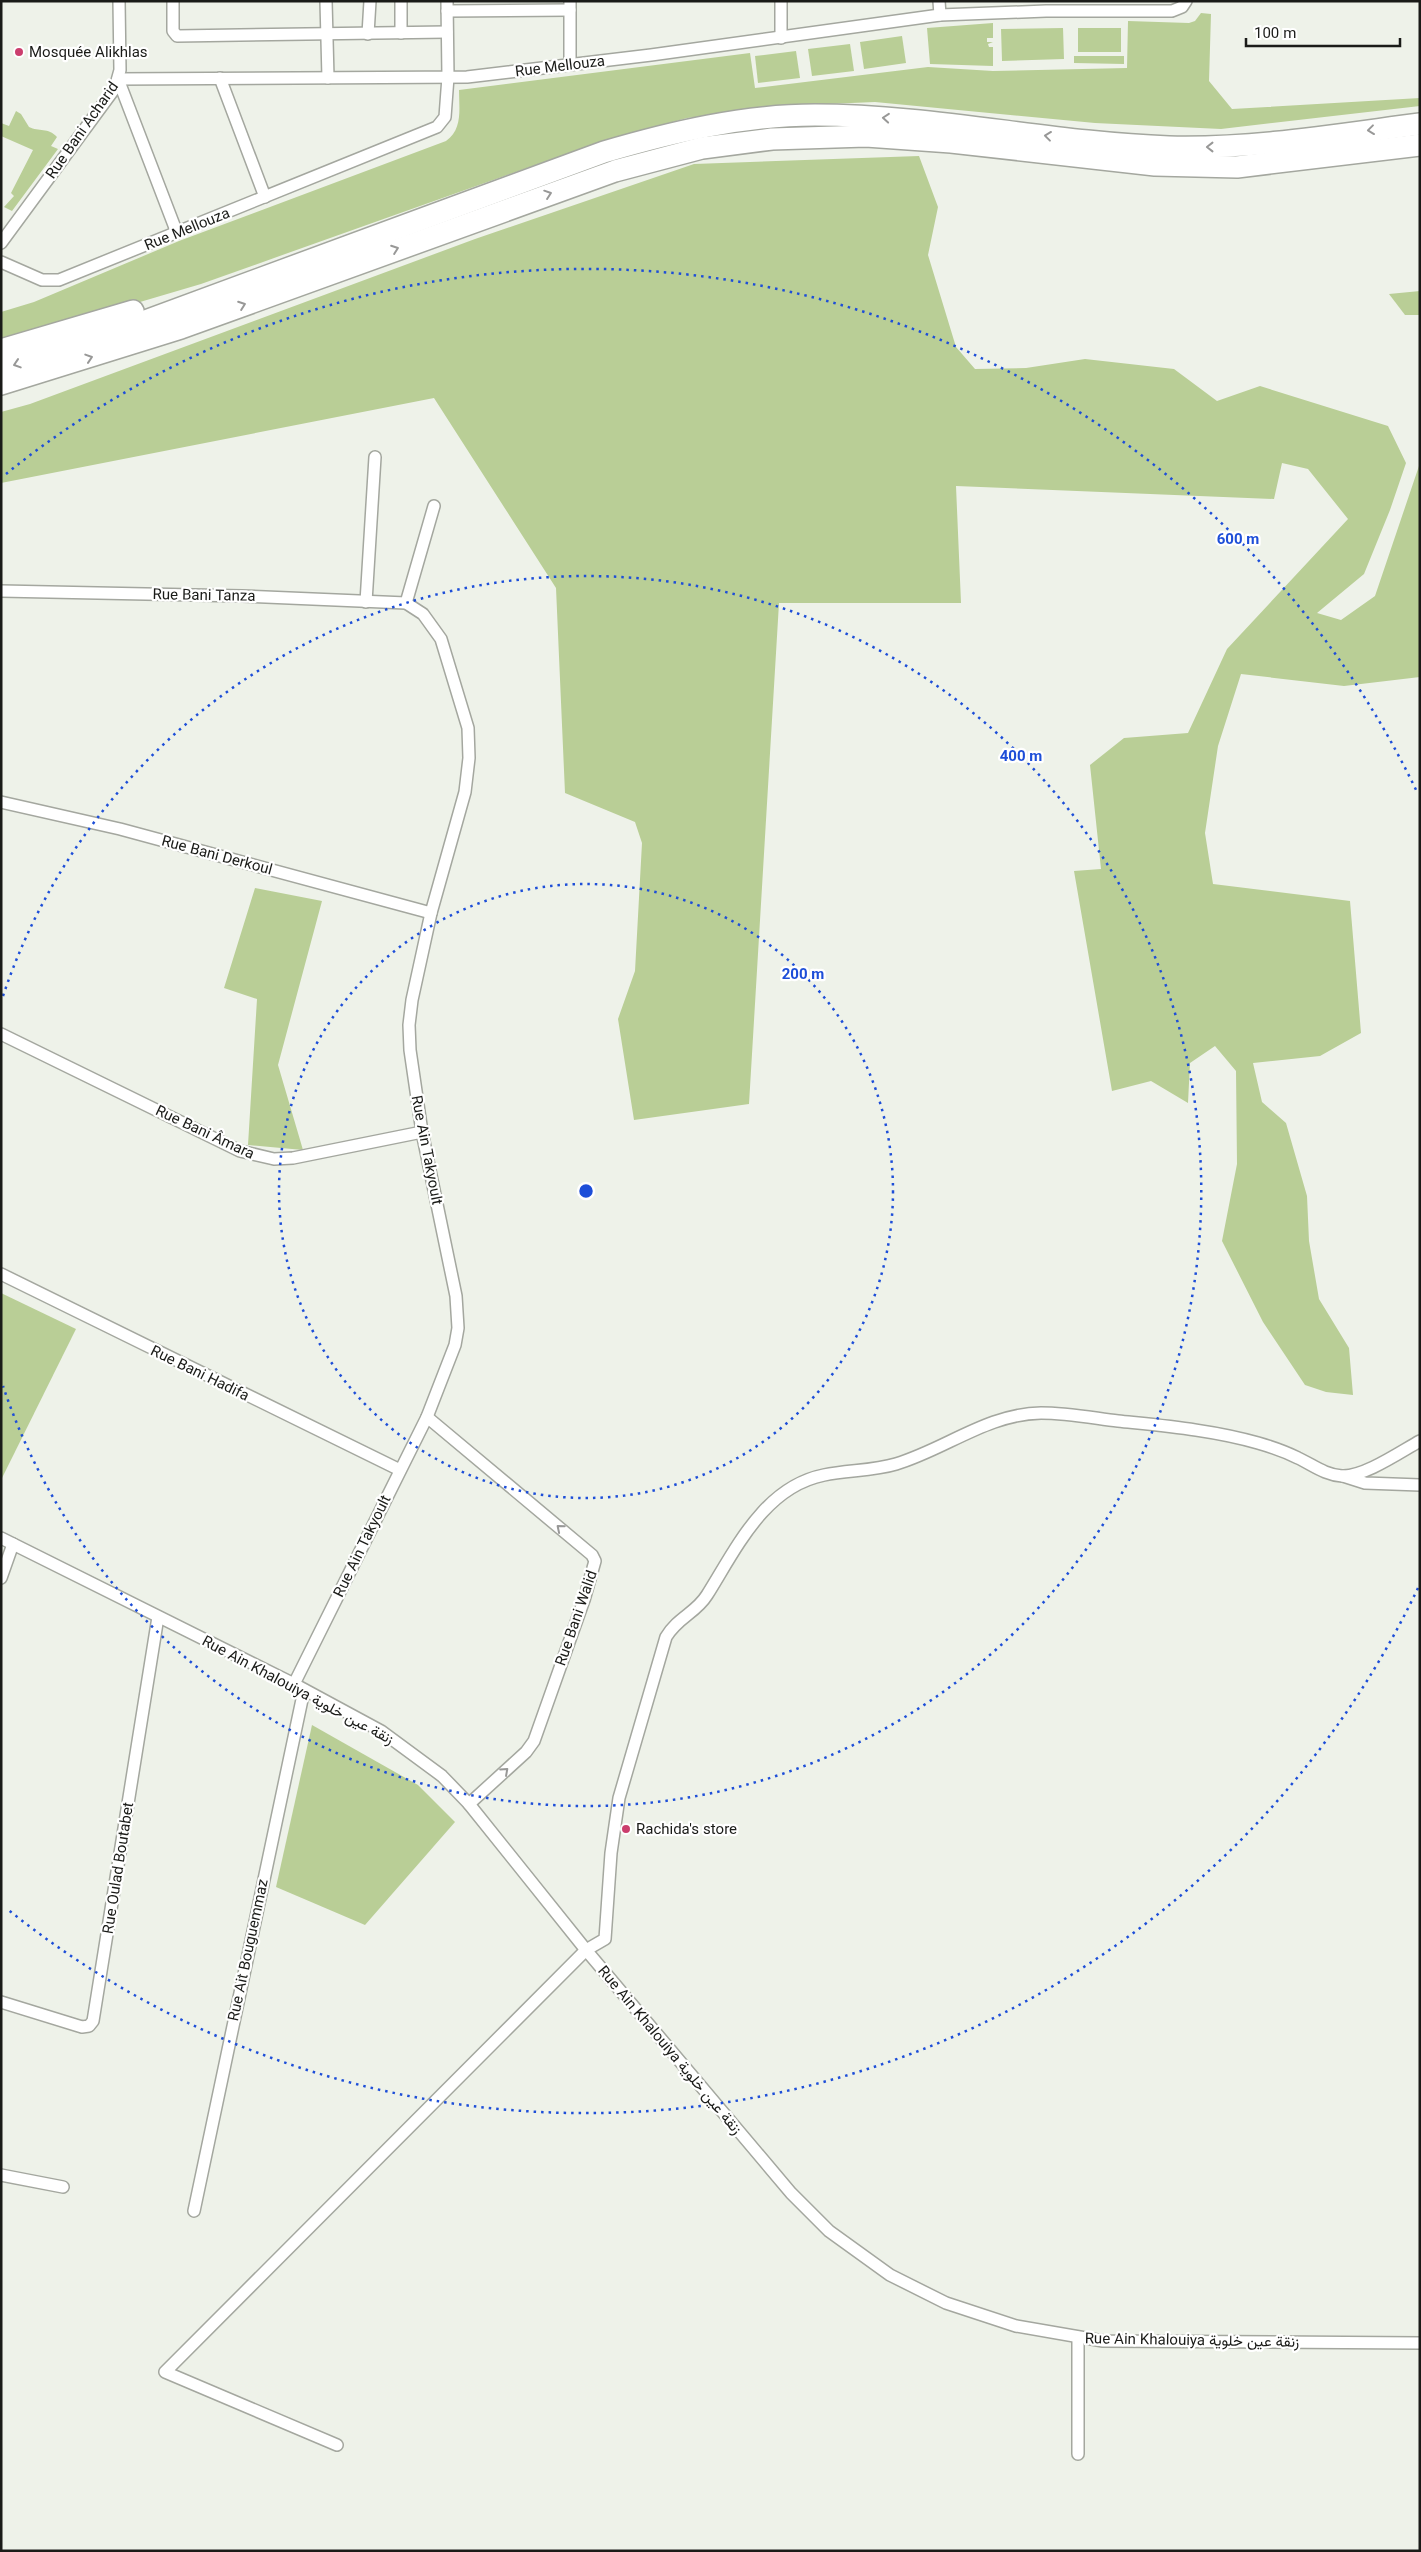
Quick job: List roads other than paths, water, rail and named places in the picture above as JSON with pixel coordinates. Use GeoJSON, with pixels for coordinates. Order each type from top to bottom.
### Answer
{"type":"FeatureCollection","features":[{"type":"Feature","properties":{"kind":"highway"},"geometry":{"type":"LineString","coordinates":[[1,369],[102,336],[604,152],[649,139],[725,124],[813,115],[865,116],[1114,143],[1213,147],[1300,140],[1420,124]]}},
{"type":"Feature","properties":{"kind":"highway"},"geometry":{"type":"LineString","coordinates":[[1,384],[42,373],[181,328],[615,171],[702,148],[772,139],[866,136],[951,142],[1155,165],[1237,167],[1420,145]]}},
{"type":"Feature","properties":{"kind":"highway"},"geometry":{"type":"LineString","coordinates":[[1,350],[253,273],[294,266]]}},
{"type":"Feature","properties":{"kind":"highway"},"geometry":{"type":"LineString","coordinates":[[1,395],[42,373]]}},
{"type":"Feature","properties":{"kind":"street","name":"Rue Bani Acharid"},"geometry":{"type":"LineString","coordinates":[[1,243],[112,92],[118,79],[120,1]]}},
{"type":"Feature","properties":{"kind":"street"},"geometry":{"type":"LineString","coordinates":[[173,1],[173,31],[177,36],[447,32]]}},
{"type":"Feature","properties":{"kind":"street"},"geometry":{"type":"LineString","coordinates":[[326,1],[328,78]]}},
{"type":"Feature","properties":{"kind":"street"},"geometry":{"type":"LineString","coordinates":[[368,34],[368,7],[370,1]]}},
{"type":"Feature","properties":{"kind":"street"},"geometry":{"type":"LineString","coordinates":[[401,1],[401,33]]}},
{"type":"Feature","properties":{"kind":"street"},"geometry":{"type":"LineString","coordinates":[[781,1],[782,38]]}},
{"type":"Feature","properties":{"kind":"street"},"geometry":{"type":"LineString","coordinates":[[939,1],[940,15]]}},
{"type":"Feature","properties":{"kind":"street","name":"Rue Mellouza"},"geometry":{"type":"LineString","coordinates":[[1,262],[42,280],[59,280],[437,127],[445,117],[448,77],[570,65],[782,38],[940,15],[1056,6],[1172,11],[1182,7],[1186,1]]}},
{"type":"Feature","properties":{"kind":"street"},"geometry":{"type":"LineString","coordinates":[[177,233],[118,79],[448,77],[447,6],[570,6],[570,65]]}},
{"type":"Feature","properties":{"kind":"street"},"geometry":{"type":"LineString","coordinates":[[220,78],[265,197]]}},
{"type":"Feature","properties":{"kind":"street"},"geometry":{"type":"LineString","coordinates":[[366,602],[375,457]]}},
{"type":"Feature","properties":{"kind":"street"},"geometry":{"type":"LineString","coordinates":[[406,603],[434,506]]}},
{"type":"Feature","properties":{"kind":"street","name":"Rue Bani Tanza"},"geometry":{"type":"LineString","coordinates":[[1,591],[242,596],[406,603]]}},
{"type":"Feature","properties":{"kind":"street","name":"Rue Ain Takyoult"},"geometry":{"type":"LineString","coordinates":[[294,1684],[427,1417],[455,1345],[458,1328],[456,1296],[422,1132],[408,1025],[431,913],[465,792],[469,758],[468,728],[441,639],[423,614],[406,603]]}},
{"type":"Feature","properties":{"kind":"street","name":"Rue Bani Derkoul"},"geometry":{"type":"LineString","coordinates":[[1,802],[120,829],[431,913]]}},
{"type":"Feature","properties":{"kind":"street","name":"Rue Bani Âmara"},"geometry":{"type":"LineString","coordinates":[[1,1034],[240,1151],[258,1156],[293,1158],[422,1132]]}},
{"type":"Feature","properties":{"kind":"street","name":"Rue Bani Hadifa"},"geometry":{"type":"LineString","coordinates":[[1,1274],[400,1470]]}},
{"type":"Feature","properties":{"kind":"street"},"geometry":{"type":"LineString","coordinates":[[337,2445],[165,2372],[586,1950],[605,1939],[611,1853],[619,1798],[666,1637],[676,1623],[701,1604],[753,1523],[795,1486],[823,1475],[889,1466],[907,1461],[965,1433],[1008,1416],[1040,1413],[1189,1429],[1236,1437],[1298,1458],[1326,1473],[1365,1483],[1420,1486]]}},
{"type":"Feature","properties":{"kind":"street","name":"Rue Bani Walid"},"geometry":{"type":"LineString","coordinates":[[427,1417],[592,1555],[595,1564],[534,1741],[526,1752],[468,1804]]}},
{"type":"Feature","properties":{"kind":"street"},"geometry":{"type":"LineString","coordinates":[[1343,1476],[1367,1470],[1420,1442]]}},
{"type":"Feature","properties":{"kind":"street","name":"Rue Ain Khalouiya زنقة عين خلوية"},"geometry":{"type":"LineString","coordinates":[[1,1538],[294,1684],[381,1731],[418,1756],[442,1776],[468,1804],[586,1950],[791,2193],[828,2231],[890,2275],[946,2303],[1016,2326],[1078,2338],[1103,2341],[1420,2343]]}},
{"type":"Feature","properties":{"kind":"street"},"geometry":{"type":"LineString","coordinates":[[1,1578],[13,1544]]}},
{"type":"Feature","properties":{"kind":"street","name":"Rue Oulad Boutabet"},"geometry":{"type":"LineString","coordinates":[[1,2002],[82,2027],[89,2026],[93,2021],[158,1617]]}},
{"type":"Feature","properties":{"kind":"street","name":"Rue Ait Bouguemmaz"},"geometry":{"type":"LineString","coordinates":[[194,2211],[304,1690]]}},
{"type":"Feature","properties":{"kind":"street"},"geometry":{"type":"LineString","coordinates":[[1,2175],[63,2187]]}},
{"type":"Feature","properties":{"kind":"street"},"geometry":{"type":"LineString","coordinates":[[1078,2338],[1078,2454]]}},
{"type":"Feature","properties":{"kind":"place","name":"Mosquée Alikhlas"},"geometry":{"type":"Point","coordinates":[19,52]}},
{"type":"Feature","properties":{"kind":"place","name":"Rachida's store"},"geometry":{"type":"Point","coordinates":[626,1829]}}]}
